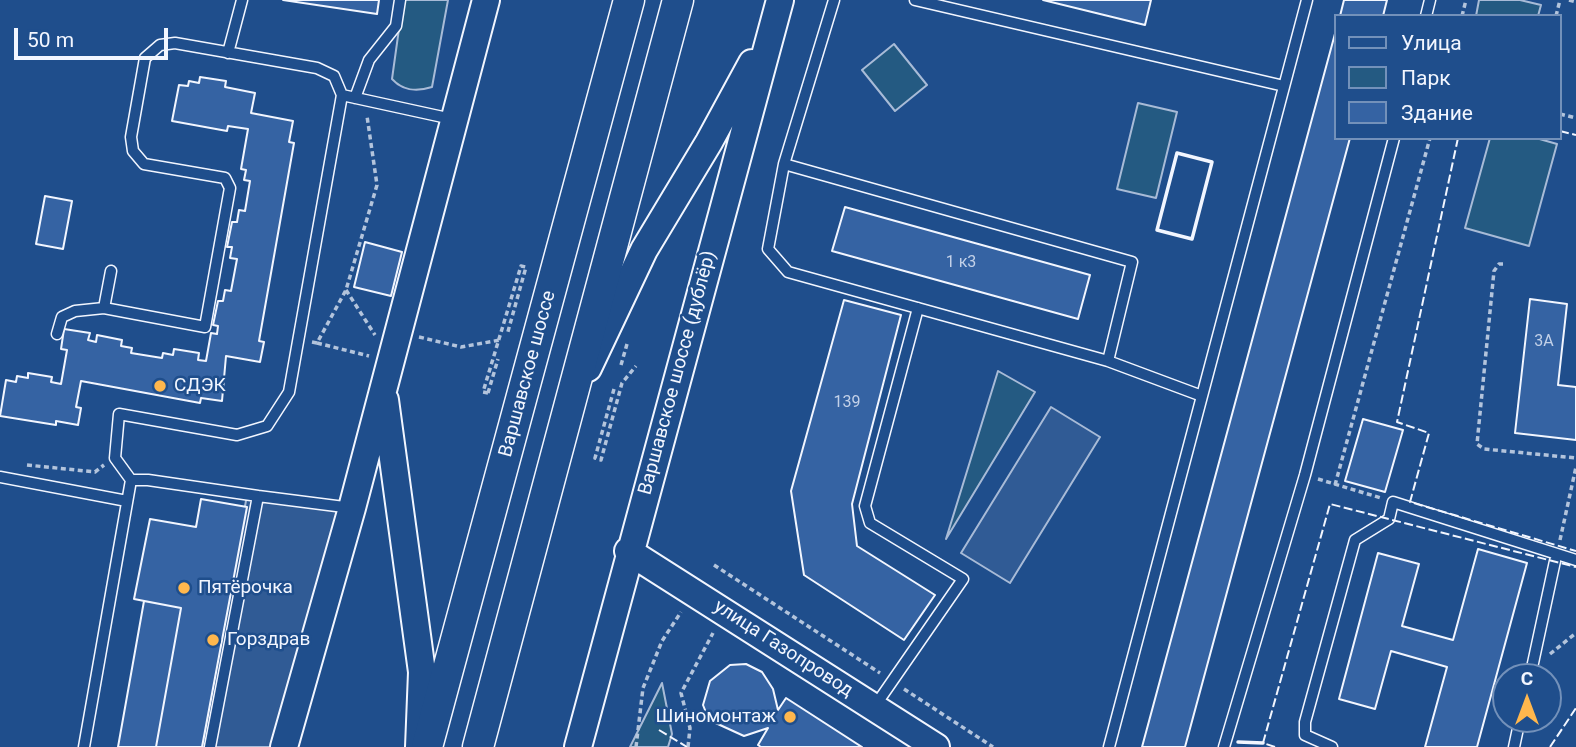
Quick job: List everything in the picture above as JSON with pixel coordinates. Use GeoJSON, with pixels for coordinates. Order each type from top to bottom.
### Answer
{"type":"FeatureCollection","features":[{"type":"Feature","properties":{"kind":"main road"},"geometry":{"type":"LineString","coordinates":[[284,747],[352,508],[486,0]]}},
{"type":"Feature","properties":{"kind":"main road","name":"Варшавское шоссе"},"geometry":{"type":"LineString","coordinates":[[427,747],[629,0]]}},
{"type":"Feature","properties":{"kind":"main road"},"geometry":{"type":"LineString","coordinates":[[480,741],[678,0]]}},
{"type":"Feature","properties":{"kind":"main road"},"geometry":{"type":"LineString","coordinates":[[571,406],[644,250],[709,142],[777,11]]}},
{"type":"Feature","properties":{"kind":"main road","name":"Варшавское шоссе (дублёр)"},"geometry":{"type":"LineString","coordinates":[[578,747],[628,551],[671,409],[777,11]]}},
{"type":"Feature","properties":{"kind":"main road"},"geometry":{"type":"LineString","coordinates":[[384,388],[422,672],[419,747]]}},
{"type":"Feature","properties":{"kind":"main road","name":"улица Газопровод"},"geometry":{"type":"LineString","coordinates":[[628,551],[936,747]]}},
{"type":"Feature","properties":{"kind":"lane"},"geometry":{"type":"LineString","coordinates":[[228,53],[242,0]]}},
{"type":"Feature","properties":{"kind":"lane"},"geometry":{"type":"LineString","coordinates":[[360,99],[369,60],[396,26],[400,0]]}},
{"type":"Feature","properties":{"kind":"lane"},"geometry":{"type":"LineString","coordinates":[[834,0],[784,164],[768,249],[788,272],[1108,361],[1202,396]]}},
{"type":"Feature","properties":{"kind":"lane"},"geometry":{"type":"LineString","coordinates":[[915,0],[1284,86]]}},
{"type":"Feature","properties":{"kind":"lane"},"geometry":{"type":"LineString","coordinates":[[1109,747],[1307,0]]}},
{"type":"Feature","properties":{"kind":"lane"},"geometry":{"type":"LineString","coordinates":[[57,334],[62,317],[104,308],[205,327],[230,188],[225,178],[144,164],[132,151],[131,137],[145,58],[160,45],[175,43],[317,68],[334,76],[342,95],[289,392],[267,426],[237,435],[119,414],[115,458],[131,480],[84,747]]}},
{"type":"Feature","properties":{"kind":"lane"},"geometry":{"type":"LineString","coordinates":[[342,95],[456,120]]}},
{"type":"Feature","properties":{"kind":"lane"},"geometry":{"type":"LineString","coordinates":[[1224,747],[1306,475],[1393,140]]}},
{"type":"Feature","properties":{"kind":"lane"},"geometry":{"type":"LineString","coordinates":[[784,164],[1132,262],[1108,361]]}},
{"type":"Feature","properties":{"kind":"lane"},"geometry":{"type":"LineString","coordinates":[[104,308],[111,271]]}},
{"type":"Feature","properties":{"kind":"lane"},"geometry":{"type":"LineString","coordinates":[[874,707],[894,682],[963,579],[870,523],[865,506],[918,308]]}},
{"type":"Feature","properties":{"kind":"lane"},"geometry":{"type":"LineString","coordinates":[[0,477],[127,500]]}},
{"type":"Feature","properties":{"kind":"lane"},"geometry":{"type":"LineString","coordinates":[[131,480],[148,480],[352,508]]}},
{"type":"Feature","properties":{"kind":"lane"},"geometry":{"type":"LineString","coordinates":[[210,747],[258,496]]}},
{"type":"Feature","properties":{"kind":"lane"},"geometry":{"type":"LineString","coordinates":[[1332,747],[1306,735],[1305,723],[1355,540],[1389,519],[1394,502],[1556,557],[1576,560]]}},
{"type":"Feature","properties":{"kind":"lane"},"geometry":{"type":"LineString","coordinates":[[1532,663],[1556,557]]}},
{"type":"Feature","properties":{"kind":"path"},"geometry":{"type":"LineString","coordinates":[[1569,0],[1576,2]]}},
{"type":"Feature","properties":{"kind":"path"},"geometry":{"type":"LineString","coordinates":[[317,343],[346,290],[377,185],[360,99]]}},
{"type":"Feature","properties":{"kind":"path"},"geometry":{"type":"LineString","coordinates":[[1394,502],[1335,485],[1429,140]]}},
{"type":"Feature","properties":{"kind":"path"},"geometry":{"type":"LineString","coordinates":[[1503,264],[1499,264],[1494,271],[1477,444],[1484,449],[1576,458]]}},
{"type":"Feature","properties":{"kind":"path"},"geometry":{"type":"LineString","coordinates":[[498,359],[488,393],[483,392],[520,266],[526,267],[507,335]]}},
{"type":"Feature","properties":{"kind":"path"},"geometry":{"type":"LineString","coordinates":[[346,290],[391,361]]}},
{"type":"Feature","properties":{"kind":"path"},"geometry":{"type":"LineString","coordinates":[[417,336],[461,347],[500,340]]}},
{"type":"Feature","properties":{"kind":"path"},"geometry":{"type":"LineString","coordinates":[[299,339],[391,361]]}},
{"type":"Feature","properties":{"kind":"path"},"geometry":{"type":"LineString","coordinates":[[614,389],[595,458],[601,460],[622,383],[636,366]]}},
{"type":"Feature","properties":{"kind":"path"},"geometry":{"type":"LineString","coordinates":[[13,464],[95,472],[115,458]]}},
{"type":"Feature","properties":{"kind":"path"},"geometry":{"type":"LineString","coordinates":[[1556,557],[1576,467]]}},
{"type":"Feature","properties":{"kind":"path"},"geometry":{"type":"LineString","coordinates":[[714,565],[993,747]]}},
{"type":"Feature","properties":{"kind":"path"},"geometry":{"type":"LineString","coordinates":[[636,747],[643,688],[662,641],[683,609]]}},
{"type":"Feature","properties":{"kind":"path"},"geometry":{"type":"LineString","coordinates":[[688,747],[690,728],[681,694],[716,628]]}},
{"type":"Feature","properties":{"kind":"path"},"geometry":{"type":"LineString","coordinates":[[1542,663],[1576,633]]}},
{"type":"Feature","properties":{"kind":"green space"},"geometry":{"type":"Polygon","coordinates":[[[403,0],[448,0],[432,87],[421,90],[401,86],[392,79],[403,0]]]}},
{"type":"Feature","properties":{"kind":"green space"},"geometry":{"type":"Polygon","coordinates":[[[1479,0],[1520,0],[1541,5],[1539,14],[1476,14],[1479,0]]]}},
{"type":"Feature","properties":{"kind":"green space"},"geometry":{"type":"Polygon","coordinates":[[[894,44],[927,85],[895,111],[862,70],[894,44]]]}},
{"type":"Feature","properties":{"kind":"green space"},"geometry":{"type":"Polygon","coordinates":[[[1138,103],[1177,112],[1156,198],[1117,189],[1138,103]]]}},
{"type":"Feature","properties":{"kind":"green space"},"geometry":{"type":"Polygon","coordinates":[[[1489,140],[1543,140],[1557,144],[1529,246],[1465,228],[1489,140]]]}},
{"type":"Feature","properties":{"kind":"green space"},"geometry":{"type":"Polygon","coordinates":[[[998,371],[1035,392],[946,539],[998,371]]]}},
{"type":"Feature","properties":{"kind":"green space"},"geometry":{"type":"Polygon","coordinates":[[[662,683],[672,734],[668,747],[630,747],[662,683]]]}},
{"type":"Feature","properties":{"kind":"shaded area"},"geometry":{"type":"Polygon","coordinates":[[[1051,407],[1100,437],[1010,583],[961,553],[1051,407]]]}},
{"type":"Feature","properties":{"kind":"shaded area"},"geometry":{"type":"Polygon","coordinates":[[[247,495],[341,506],[273,747],[202,747],[247,495]]]}},
{"type":"Feature","properties":{"kind":"building"},"geometry":{"type":"Polygon","coordinates":[[[283,0],[379,0],[377,14],[283,0]]]}},
{"type":"Feature","properties":{"kind":"building"},"geometry":{"type":"Polygon","coordinates":[[[1043,0],[1151,0],[1145,25],[1043,0]]]}},
{"type":"Feature","properties":{"kind":"building"},"geometry":{"type":"Polygon","coordinates":[[[1344,0],[1387,0],[1384,14],[1340,14],[1344,0]]]}},
{"type":"Feature","properties":{"kind":"building"},"geometry":{"type":"Polygon","coordinates":[[[1334,37],[1334,140],[1349,140],[1185,747],[1142,747],[1334,37]]]}},
{"type":"Feature","properties":{"kind":"building"},"geometry":{"type":"Polygon","coordinates":[[[200,77],[226,81],[225,87],[255,93],[251,113],[293,121],[289,142],[294,143],[259,341],[264,342],[260,362],[226,356],[222,401],[201,398],[200,403],[81,381],[76,407],[81,408],[78,425],[56,421],[56,425],[0,416],[6,380],[16,382],[17,376],[28,378],[28,373],[52,377],[51,382],[61,384],[67,350],[61,349],[64,329],[90,333],[88,340],[96,342],[97,335],[122,340],[121,346],[132,348],[131,353],[162,358],[163,353],[173,355],[174,349],[199,353],[198,360],[206,361],[211,333],[217,334],[218,326],[213,325],[218,301],[223,301],[225,290],[231,291],[237,259],[230,258],[232,247],[227,247],[232,222],[237,222],[239,210],[245,211],[250,181],[244,180],[246,170],[241,169],[248,129],[228,126],[227,131],[172,121],[179,85],[188,86],[189,81],[199,83],[200,77]]]}},
{"type":"Feature","properties":{"kind":"building"},"geometry":{"type":"Polygon","coordinates":[[[45,196],[72,201],[63,249],[36,244],[45,196]]]}},
{"type":"Feature","properties":{"kind":"building"},"geometry":{"type":"Polygon","coordinates":[[[845,207],[1090,275],[1078,319],[832,251],[845,207]]]}},
{"type":"Feature","properties":{"kind":"building"},"geometry":{"type":"Polygon","coordinates":[[[365,242],[402,252],[391,296],[354,287],[365,242]]]}},
{"type":"Feature","properties":{"kind":"building"},"geometry":{"type":"Polygon","coordinates":[[[1530,299],[1567,304],[1558,385],[1576,387],[1576,440],[1515,433],[1530,299]]]}},
{"type":"Feature","properties":{"kind":"building"},"geometry":{"type":"Polygon","coordinates":[[[844,300],[901,315],[852,504],[857,546],[935,595],[904,640],[804,575],[791,491],[844,300]]]}},
{"type":"Feature","properties":{"kind":"building"},"geometry":{"type":"Polygon","coordinates":[[[1363,419],[1403,430],[1385,492],[1345,481],[1363,419]]]}},
{"type":"Feature","properties":{"kind":"building"},"geometry":{"type":"Polygon","coordinates":[[[201,499],[247,507],[202,747],[156,747],[181,608],[134,599],[150,519],[196,527],[201,499]]]}},
{"type":"Feature","properties":{"kind":"building"},"geometry":{"type":"Polygon","coordinates":[[[1478,549],[1527,563],[1500,663],[1492,663],[1492,692],[1477,747],[1425,747],[1447,667],[1391,651],[1375,709],[1339,699],[1378,553],[1419,564],[1402,626],[1453,640],[1478,549]]]}},
{"type":"Feature","properties":{"kind":"building"},"geometry":{"type":"Polygon","coordinates":[[[144,601],[181,608],[156,747],[118,747],[144,601]]]}},
{"type":"Feature","properties":{"kind":"building"},"geometry":{"type":"Polygon","coordinates":[[[746,664],[762,672],[773,689],[778,710],[786,698],[862,747],[761,747],[758,745],[768,728],[744,736],[709,720],[703,705],[710,681],[730,665],[746,664]]]}},
{"type":"Feature","properties":{"kind":"fence"},"geometry":{"type":"LineString","coordinates":[[1562,132],[1576,135]]}},
{"type":"Feature","properties":{"kind":"fence"},"geometry":{"type":"LineString","coordinates":[[1458,140],[1397,422],[1429,433],[1410,502],[1576,551]]}},
{"type":"Feature","properties":{"kind":"fence"},"geometry":{"type":"LineString","coordinates":[[1275,747],[1263,743],[1330,504],[1576,567]]}},
{"type":"Feature","properties":{"kind":"fence"},"geometry":{"type":"LineString","coordinates":[[1550,747],[1576,708]]}},
{"type":"Feature","properties":{"kind":"fence"},"geometry":{"type":"LineString","coordinates":[[659,730],[687,747]]}},
{"type":"Feature","properties":{"kind":"wall"},"geometry":{"type":"LineString","coordinates":[[1177,153],[1212,162],[1192,239],[1157,230],[1177,153]]}},
{"type":"Feature","properties":{"kind":"wall"},"geometry":{"type":"LineString","coordinates":[[1238,742],[1263,743]]}},
{"type":"Feature","properties":{"kind":"place","name":"СДЭК"},"geometry":{"type":"Point","coordinates":[160,386]}},
{"type":"Feature","properties":{"kind":"place","name":"Пятёрочка"},"geometry":{"type":"Point","coordinates":[184,588]}},
{"type":"Feature","properties":{"kind":"place","name":"Горздрав"},"geometry":{"type":"Point","coordinates":[213,640]}},
{"type":"Feature","properties":{"kind":"place","name":"Шиномонтаж"},"geometry":{"type":"Point","coordinates":[790,717]}}]}
